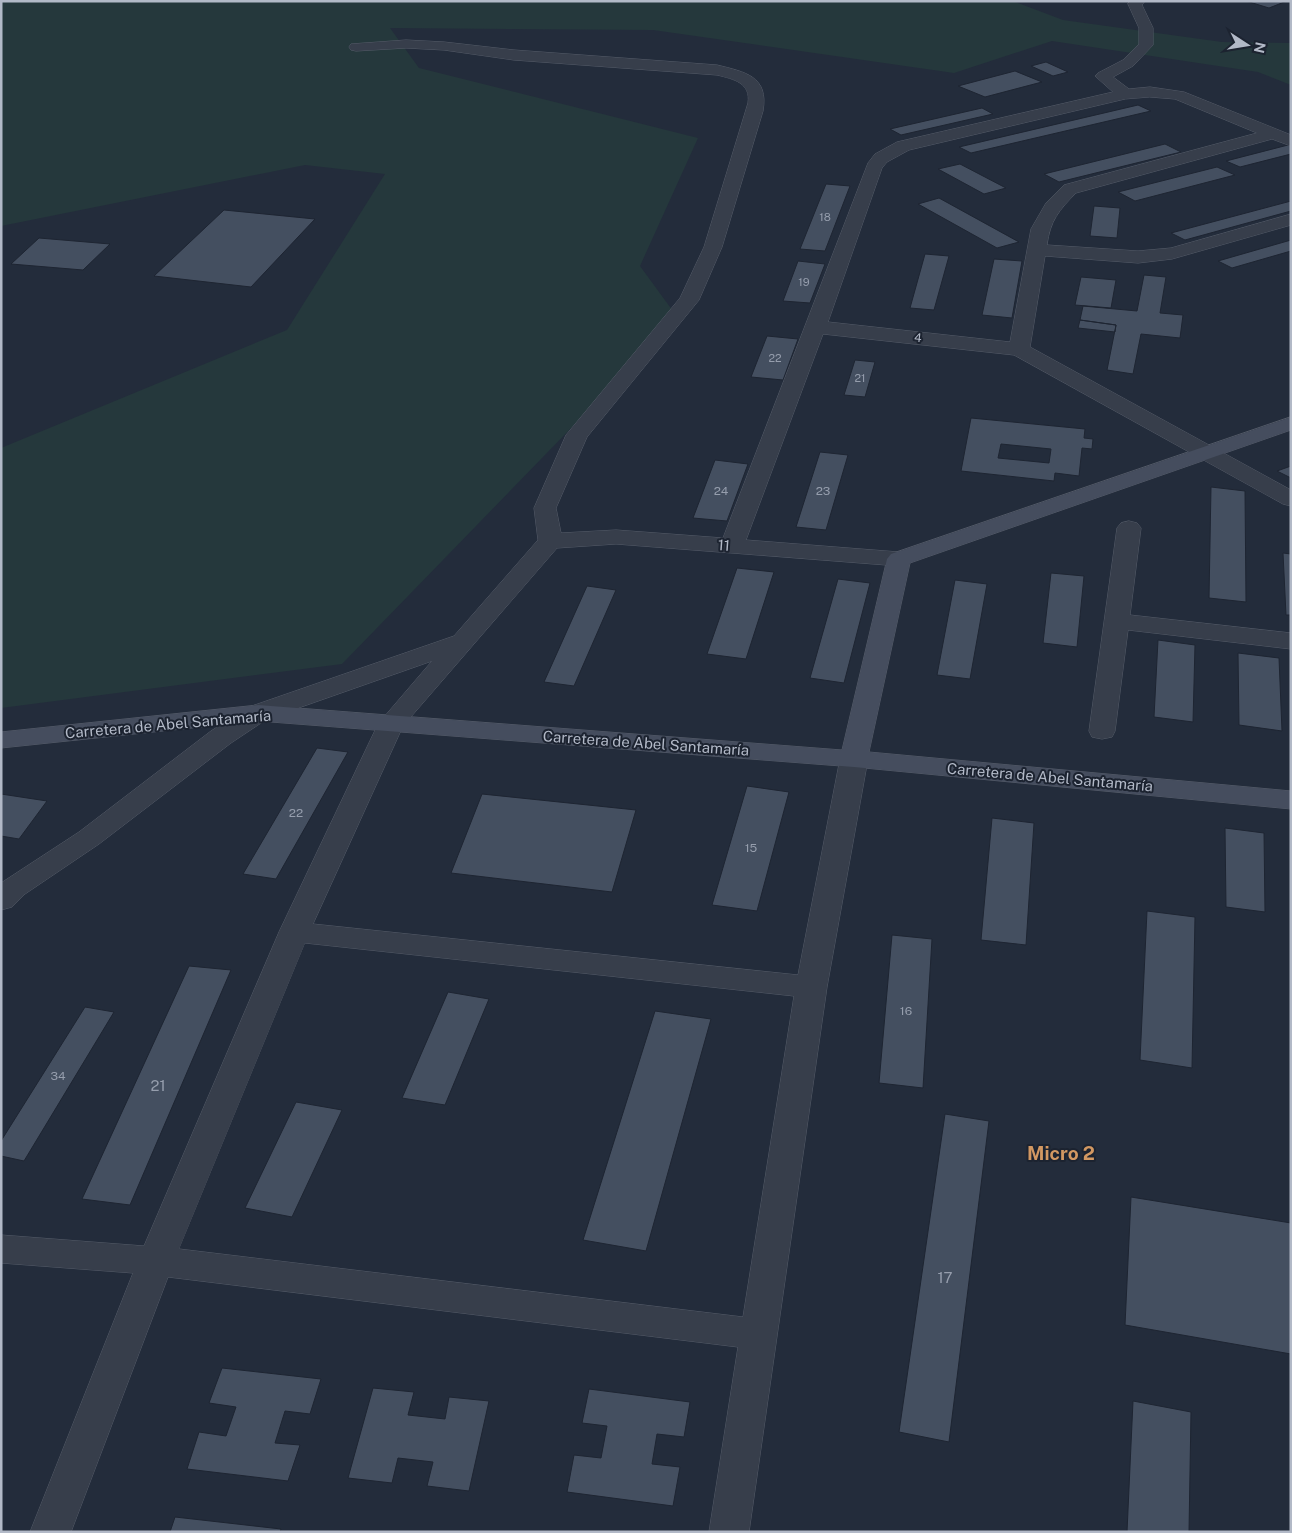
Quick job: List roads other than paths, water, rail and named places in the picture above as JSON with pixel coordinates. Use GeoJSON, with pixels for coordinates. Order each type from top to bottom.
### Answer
{"type":"FeatureCollection","features":[{"type":"Feature","properties":{"kind":"main road"},"geometry":{"type":"LineString","coordinates":[[854,759],[898,559],[1291,422]]}},
{"type":"Feature","properties":{"kind":"main road","name":"Carretera de Abel Santamaría"},"geometry":{"type":"LineString","coordinates":[[1,740],[258,713],[854,759],[1291,800]]}},
{"type":"Feature","properties":{"kind":"street"},"geometry":{"type":"LineString","coordinates":[[1125,94],[1103,76],[1128,63],[1146,45],[1146,28],[1135,4],[1138,1]]}},
{"type":"Feature","properties":{"kind":"street"},"geometry":{"type":"LineString","coordinates":[[50,1532],[156,1261],[294,932],[391,724],[550,541],[545,508],[578,435],[689,300],[713,247],[755,111],[757,92],[746,81],[727,72],[717,70],[514,55],[406,44],[356,46]]}},
{"type":"Feature","properties":{"kind":"street"},"geometry":{"type":"LineString","coordinates":[[732,546],[816,327],[874,167],[881,158],[903,146],[1125,94],[1150,92],[1178,95],[1291,141]]}},
{"type":"Feature","properties":{"kind":"street"},"geometry":{"type":"LineString","coordinates":[[1273,134],[1070,190],[1052,207],[1040,229],[1038,250],[1019,349],[1291,499]]}},
{"type":"Feature","properties":{"kind":"street"},"geometry":{"type":"LineString","coordinates":[[1038,250],[1138,257],[1172,254],[1291,219]]}},
{"type":"Feature","properties":{"kind":"street","name":"4"},"geometry":{"type":"LineString","coordinates":[[816,327],[1019,349]]}},
{"type":"Feature","properties":{"kind":"street"},"geometry":{"type":"LineString","coordinates":[[1102,731],[1128,528]]}},
{"type":"Feature","properties":{"kind":"street","name":"11"},"geometry":{"type":"LineString","coordinates":[[550,541],[616,537],[898,559]]}},
{"type":"Feature","properties":{"kind":"street"},"geometry":{"type":"LineString","coordinates":[[1117,620],[1291,641]]}},
{"type":"Feature","properties":{"kind":"street"},"geometry":{"type":"LineString","coordinates":[[1,900],[15,887],[89,838],[221,737],[258,713],[462,641]]}},
{"type":"Feature","properties":{"kind":"street"},"geometry":{"type":"LineString","coordinates":[[729,1532],[811,987],[854,759]]}},
{"type":"Feature","properties":{"kind":"street"},"geometry":{"type":"LineString","coordinates":[[294,932],[811,987]]}},
{"type":"Feature","properties":{"kind":"street"},"geometry":{"type":"LineString","coordinates":[[1,1249],[156,1261],[758,1334]]}},
{"type":"Feature","properties":{"kind":"district","name":"Micro 2"},"geometry":{"type":"Point","coordinates":[1061,1153]}}]}
